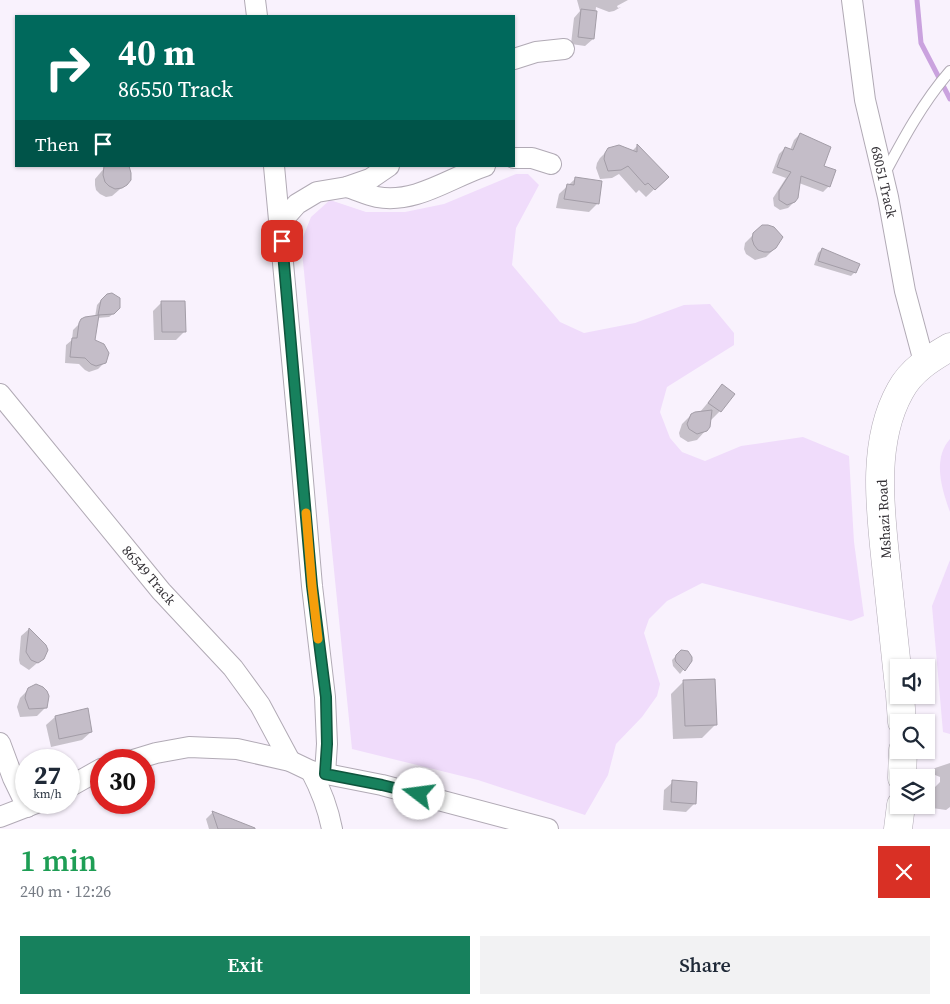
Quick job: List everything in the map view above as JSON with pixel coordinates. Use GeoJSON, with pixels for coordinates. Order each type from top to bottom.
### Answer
{"type":"FeatureCollection","features":[{"type":"Feature","properties":{"kind":"street"},"geometry":{"type":"LineString","coordinates":[[255,0],[257,15]]}},
{"type":"Feature","properties":{"kind":"street","name":"68051 Track"},"geometry":{"type":"LineString","coordinates":[[852,0],[865,100],[883,176],[905,291],[924,362]]}},
{"type":"Feature","properties":{"kind":"street"},"geometry":{"type":"LineString","coordinates":[[515,59],[536,52],[564,48]]}},
{"type":"Feature","properties":{"kind":"street"},"geometry":{"type":"LineString","coordinates":[[515,158],[532,158],[551,164]]}},
{"type":"Feature","properties":{"kind":"street"},"geometry":{"type":"LineString","coordinates":[[274,167],[312,586],[326,697],[327,744],[318,772],[332,829]]}},
{"type":"Feature","properties":{"kind":"street"},"geometry":{"type":"LineString","coordinates":[[280,222],[297,204],[317,192],[347,187],[370,179],[388,167]]}},
{"type":"Feature","properties":{"kind":"street"},"geometry":{"type":"LineString","coordinates":[[347,187],[378,197],[405,197],[426,192],[466,172],[481,167]]}},
{"type":"Feature","properties":{"kind":"street","name":"Mshazi Road"},"geometry":{"type":"LineString","coordinates":[[896,659],[880,506],[882,454],[887,420],[900,390],[924,362],[950,346]]}},
{"type":"Feature","properties":{"kind":"street","name":"86549 Track"},"geometry":{"type":"LineString","coordinates":[[0,394],[161,591],[233,668],[260,705],[290,761]]}},
{"type":"Feature","properties":{"kind":"street"},"geometry":{"type":"LineString","coordinates":[[0,743],[15,781]]}},
{"type":"Feature","properties":{"kind":"street"},"geometry":{"type":"LineString","coordinates":[[155,753],[189,747],[236,749],[290,761],[318,772],[382,785],[548,829]]}},
{"type":"Feature","properties":{"kind":"street"},"geometry":{"type":"LineString","coordinates":[[0,817],[15,812]]}},
{"type":"Feature","properties":{"kind":"street"},"geometry":{"type":"LineString","coordinates":[[898,829],[900,814]]}},
{"type":"Feature","properties":{"kind":"lane"},"geometry":{"type":"LineString","coordinates":[[883,176],[908,130],[938,85],[950,71]]}},
{"type":"Feature","properties":{"kind":"shaded area"},"geometry":{"type":"Polygon","coordinates":[[[516,174],[528,174],[539,185],[516,228],[512,265],[560,322],[584,333],[635,323],[684,305],[710,304],[734,333],[734,345],[667,387],[660,412],[670,438],[682,452],[705,461],[741,446],[803,437],[849,456],[854,542],[864,616],[851,621],[702,583],[667,601],[649,619],[644,633],[660,684],[657,696],[642,717],[616,744],[608,775],[585,815],[478,780],[352,749],[301,242],[311,217],[330,200],[366,212],[405,212],[444,204],[516,174]]]}},
{"type":"Feature","properties":{"kind":"shaded area"},"geometry":{"type":"Polygon","coordinates":[[[950,439],[950,512],[942,485],[940,465],[941,456],[950,439]]]}},
{"type":"Feature","properties":{"kind":"shaded area"},"geometry":{"type":"Polygon","coordinates":[[[950,560],[950,734],[943,732],[932,606],[950,560]]]}},
{"type":"Feature","properties":{"kind":"building"},"geometry":{"type":"Polygon","coordinates":[[[581,9],[597,11],[594,39],[578,37],[581,9]]]}},
{"type":"Feature","properties":{"kind":"building"},"geometry":{"type":"Polygon","coordinates":[[[800,133],[831,147],[824,166],[836,170],[830,187],[801,176],[798,198],[795,202],[787,205],[779,200],[779,191],[791,172],[777,167],[785,147],[793,150],[800,133]]]}},
{"type":"Feature","properties":{"kind":"building"},"geometry":{"type":"Polygon","coordinates":[[[637,144],[669,177],[655,190],[648,183],[645,185],[628,166],[621,170],[608,171],[604,159],[608,148],[619,145],[637,152],[637,144]]]}},
{"type":"Feature","properties":{"kind":"building"},"geometry":{"type":"Polygon","coordinates":[[[104,167],[129,167],[131,180],[122,188],[115,189],[105,182],[104,167]]]}},
{"type":"Feature","properties":{"kind":"building"},"geometry":{"type":"Polygon","coordinates":[[[575,177],[602,181],[599,204],[564,199],[567,184],[574,185],[575,177]]]}},
{"type":"Feature","properties":{"kind":"building"},"geometry":{"type":"Polygon","coordinates":[[[762,225],[774,227],[783,237],[776,248],[770,252],[758,250],[752,239],[753,233],[762,225]]]}},
{"type":"Feature","properties":{"kind":"building"},"geometry":{"type":"Polygon","coordinates":[[[822,248],[860,264],[856,273],[818,261],[822,248]]]}},
{"type":"Feature","properties":{"kind":"building"},"geometry":{"type":"Polygon","coordinates":[[[112,293],[120,298],[120,308],[114,314],[98,315],[101,300],[107,294],[112,293]]]}},
{"type":"Feature","properties":{"kind":"building"},"geometry":{"type":"Polygon","coordinates":[[[161,301],[185,301],[186,332],[162,332],[161,301]]]}},
{"type":"Feature","properties":{"kind":"building"},"geometry":{"type":"Polygon","coordinates":[[[99,315],[95,340],[104,344],[109,353],[106,363],[96,366],[85,358],[70,357],[72,338],[77,338],[81,319],[99,315]]]}},
{"type":"Feature","properties":{"kind":"building"},"geometry":{"type":"Polygon","coordinates":[[[722,384],[735,394],[721,412],[708,403],[722,384]]]}},
{"type":"Feature","properties":{"kind":"building"},"geometry":{"type":"Polygon","coordinates":[[[712,410],[710,427],[707,431],[697,434],[689,429],[687,424],[691,414],[712,410]]]}},
{"type":"Feature","properties":{"kind":"building"},"geometry":{"type":"Polygon","coordinates":[[[29,628],[46,645],[48,650],[44,659],[38,663],[31,660],[26,652],[29,628]]]}},
{"type":"Feature","properties":{"kind":"building"},"geometry":{"type":"Polygon","coordinates":[[[681,650],[688,651],[692,657],[692,661],[685,671],[675,659],[681,650]]]}},
{"type":"Feature","properties":{"kind":"building"},"geometry":{"type":"Polygon","coordinates":[[[715,679],[717,725],[685,726],[683,680],[715,679]]]}},
{"type":"Feature","properties":{"kind":"building"},"geometry":{"type":"Polygon","coordinates":[[[36,684],[47,691],[49,696],[47,708],[29,709],[25,698],[26,693],[28,688],[36,684]]]}},
{"type":"Feature","properties":{"kind":"building"},"geometry":{"type":"Polygon","coordinates":[[[88,708],[92,732],[59,739],[55,716],[88,708]]]}},
{"type":"Feature","properties":{"kind":"building"},"geometry":{"type":"Polygon","coordinates":[[[672,780],[697,782],[696,804],[671,802],[672,780]]]}},
{"type":"Feature","properties":{"kind":"building"},"geometry":{"type":"Polygon","coordinates":[[[212,811],[255,828],[255,829],[218,829],[212,811]]]}},
{"type":"Feature","properties":{"kind":"waterway"},"geometry":{"type":"LineString","coordinates":[[917,0],[921,43],[950,99]]}},
{"type":"Feature","properties":{"kind":"slow traffic"},"geometry":{"type":"LineString","coordinates":[[306,513],[318,639]]}},
{"type":"Feature","properties":{"kind":"route"},"geometry":{"type":"LineString","coordinates":[[282,241],[312,586],[326,697],[327,744],[325,774],[419,794]]}}]}
